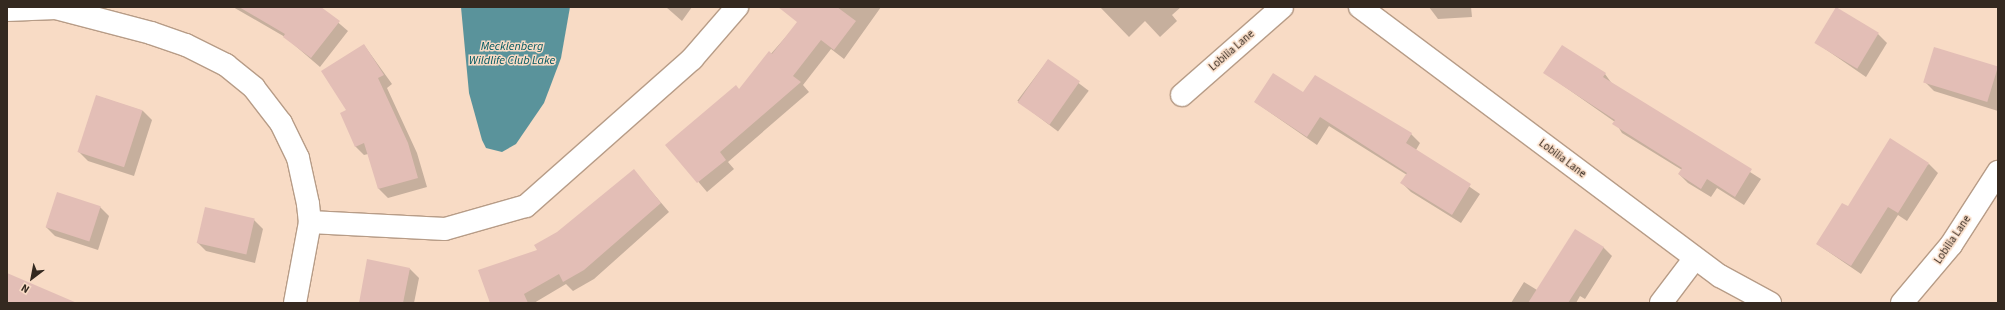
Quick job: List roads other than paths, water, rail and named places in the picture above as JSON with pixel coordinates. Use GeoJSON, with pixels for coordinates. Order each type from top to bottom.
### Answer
{"type":"FeatureCollection","features":[{"type":"Feature","properties":{"kind":"street"},"geometry":{"type":"LineString","coordinates":[[310,222],[445,229],[526,206],[692,59],[737,7]]}},
{"type":"Feature","properties":{"kind":"street","name":"Lobilia Lane"},"geometry":{"type":"LineString","coordinates":[[1182,95],[1282,7]]}},
{"type":"Feature","properties":{"kind":"street","name":"Lobilia Lane"},"geometry":{"type":"LineString","coordinates":[[1360,7],[1695,258],[1720,276],[1770,303]]}},
{"type":"Feature","properties":{"kind":"street"},"geometry":{"type":"LineString","coordinates":[[7,10],[76,12],[186,45],[226,65],[254,88],[281,123],[298,158],[310,222],[295,303]]}},
{"type":"Feature","properties":{"kind":"street","name":"Lobilia Lane"},"geometry":{"type":"LineString","coordinates":[[1902,303],[1951,245],[1998,172]]}},
{"type":"Feature","properties":{"kind":"street"},"geometry":{"type":"LineString","coordinates":[[1661,303],[1695,258]]}},
{"type":"Feature","properties":{"kind":"water","name":"Mecklenberg Wildlife Club Lake"},"geometry":{"type":"Polygon","coordinates":[[[461,7],[570,7],[561,58],[544,103],[516,144],[502,152],[486,148],[482,140],[469,93],[461,7]]]}}]}
